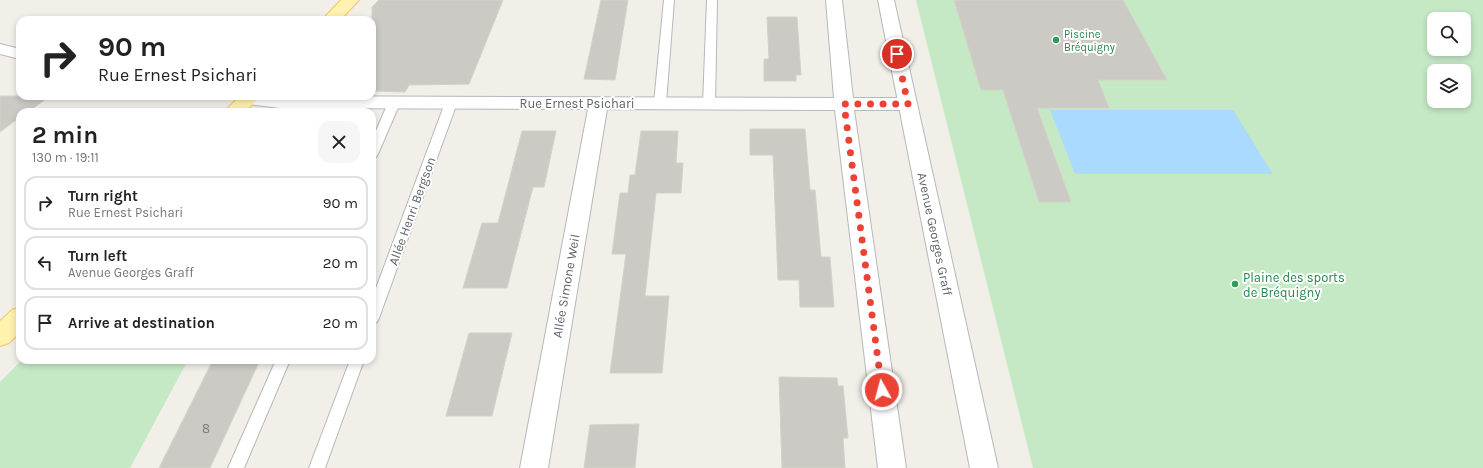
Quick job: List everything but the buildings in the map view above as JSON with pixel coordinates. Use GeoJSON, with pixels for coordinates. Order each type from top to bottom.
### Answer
{"type":"FeatureCollection","features":[{"type":"Feature","properties":{"kind":"main road"},"geometry":{"type":"LineString","coordinates":[[334,16],[351,0]]}},
{"type":"Feature","properties":{"kind":"main road"},"geometry":{"type":"LineString","coordinates":[[0,336],[16,321]]}},
{"type":"Feature","properties":{"kind":"street"},"geometry":{"type":"LineString","coordinates":[[834,0],[844,104],[892,468]]}},
{"type":"Feature","properties":{"kind":"street","name":"Avenue Georges Graff"},"geometry":{"type":"LineString","coordinates":[[886,0],[984,468]]}},
{"type":"Feature","properties":{"kind":"street"},"geometry":{"type":"LineString","coordinates":[[0,49],[16,53]]}},
{"type":"Feature","properties":{"kind":"street","name":"Rue Ernest Psichari"},"geometry":{"type":"LineString","coordinates":[[244,102],[908,104]]}},
{"type":"Feature","properties":{"kind":"street","name":"Allée Simone Weil"},"geometry":{"type":"LineString","coordinates":[[534,468],[599,103]]}},
{"type":"Feature","properties":{"kind":"lane"},"geometry":{"type":"LineString","coordinates":[[660,103],[669,0]]}},
{"type":"Feature","properties":{"kind":"lane"},"geometry":{"type":"LineString","coordinates":[[709,104],[712,0]]}},
{"type":"Feature","properties":{"kind":"lane"},"geometry":{"type":"LineString","coordinates":[[376,145],[394,103]]}},
{"type":"Feature","properties":{"kind":"lane","name":"Allée Henri Bergson"},"geometry":{"type":"LineString","coordinates":[[376,307],[451,103]]}},
{"type":"Feature","properties":{"kind":"lane"},"geometry":{"type":"LineString","coordinates":[[236,468],[281,364]]}},
{"type":"Feature","properties":{"kind":"lane"},"geometry":{"type":"LineString","coordinates":[[317,468],[356,364]]}},
{"type":"Feature","properties":{"kind":"green space","name":"Plaine des sports de Bréquigny"},"geometry":{"type":"Polygon","coordinates":[[[916,0],[1483,0],[1483,468],[1033,468],[916,0]]]}},
{"type":"Feature","properties":{"kind":"green space"},"geometry":{"type":"Polygon","coordinates":[[[18,364],[186,364],[130,468],[0,468],[0,382],[18,364]]]}},
{"type":"Feature","properties":{"kind":"water"},"geometry":{"type":"Polygon","coordinates":[[[1050,110],[1233,110],[1273,174],[1075,174],[1050,110]]]}},
{"type":"Feature","properties":{"kind":"place","name":"Piscine Bréquigny"},"geometry":{"type":"Point","coordinates":[1056,40]}},
{"type":"Feature","properties":{"kind":"place","name":"Plaine des sports de Bréquigny"},"geometry":{"type":"Point","coordinates":[1235,284]}},
{"type":"Feature","properties":{"kind":"route"},"geometry":{"type":"LineString","coordinates":[[882,390],[844,104],[908,104],[897,54]]}}]}
